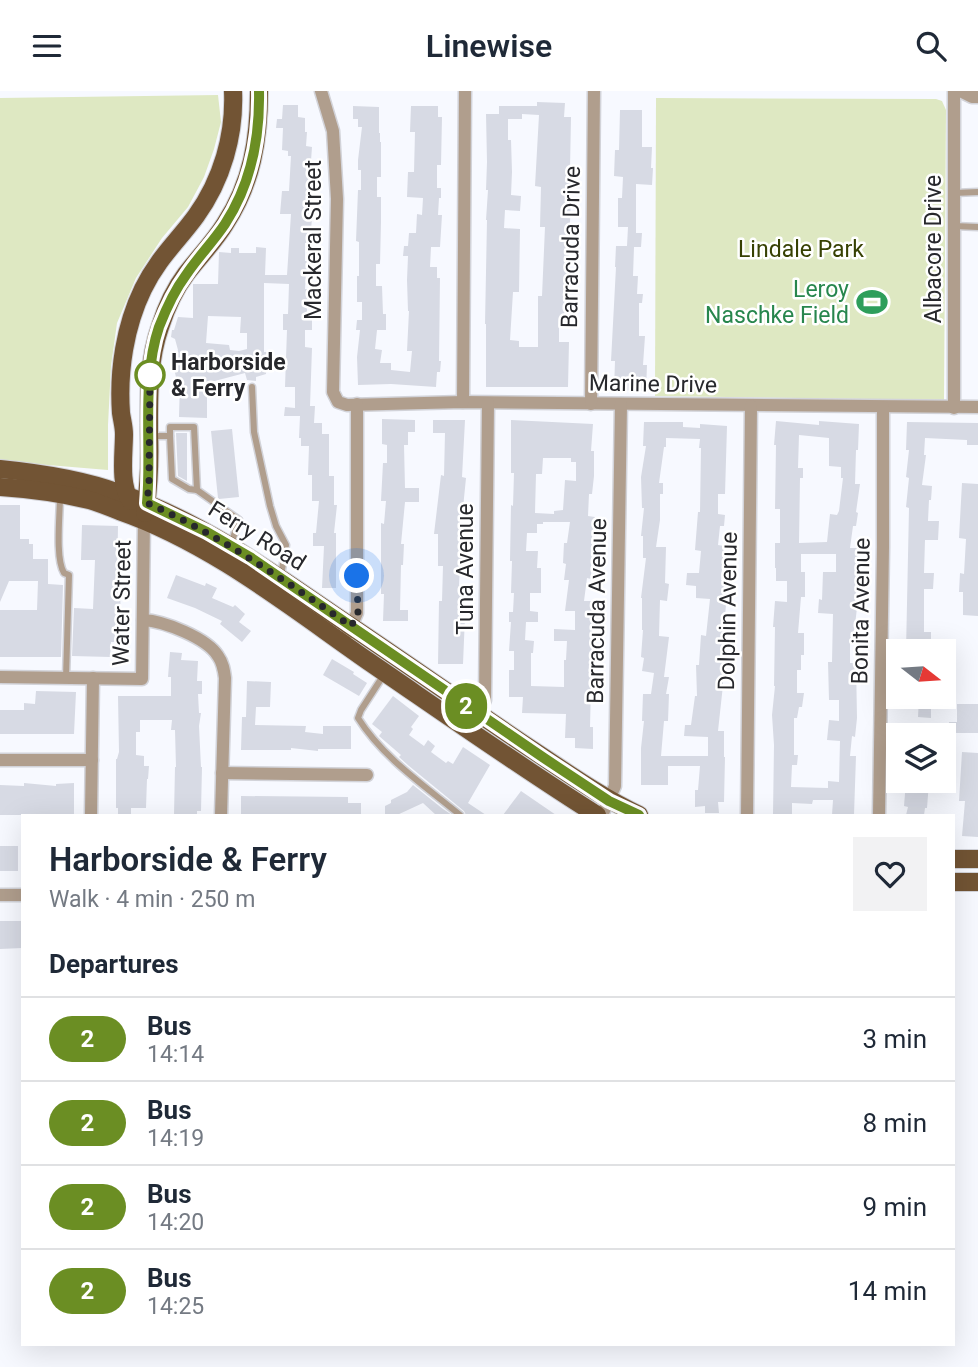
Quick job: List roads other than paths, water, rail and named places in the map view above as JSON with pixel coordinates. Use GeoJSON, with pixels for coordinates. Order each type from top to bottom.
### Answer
{"type":"FeatureCollection","features":[{"type":"Feature","properties":{"kind":"main road"},"geometry":{"type":"LineString","coordinates":[[126,495],[121,413],[125,342],[143,289],[161,258],[197,216],[217,179],[230,143],[233,91]]}},
{"type":"Feature","properties":{"kind":"main road"},"geometry":{"type":"LineString","coordinates":[[146,511],[150,371],[155,341],[174,293],[224,225],[247,182],[253,163],[258,91]]}},
{"type":"Feature","properties":{"kind":"main road"},"geometry":{"type":"LineString","coordinates":[[161,258],[185,276]]}},
{"type":"Feature","properties":{"kind":"main road"},"geometry":{"type":"LineString","coordinates":[[0,469],[71,479],[126,495],[146,511]]}},
{"type":"Feature","properties":{"kind":"main road","name":"Ferry Road"},"geometry":{"type":"LineString","coordinates":[[0,487],[60,494],[146,511],[207,532],[281,578],[479,714],[606,808],[634,814]]}},
{"type":"Feature","properties":{"kind":"main road","name":"Ferry Road"},"geometry":{"type":"LineString","coordinates":[[146,511],[595,814]]}},
{"type":"Feature","properties":{"kind":"main road"},"geometry":{"type":"LineString","coordinates":[[955,859],[978,859]]}},
{"type":"Feature","properties":{"kind":"main road"},"geometry":{"type":"LineString","coordinates":[[955,882],[978,882]]}},
{"type":"Feature","properties":{"kind":"street","name":"Mackeral Street"},"geometry":{"type":"LineString","coordinates":[[321,91],[334,131],[337,199],[333,392]]}},
{"type":"Feature","properties":{"kind":"street"},"geometry":{"type":"LineString","coordinates":[[463,402],[465,91]]}},
{"type":"Feature","properties":{"kind":"street","name":"Barracuda Drive"},"geometry":{"type":"LineString","coordinates":[[591,404],[594,91]]}},
{"type":"Feature","properties":{"kind":"street","name":"Albacore Drive"},"geometry":{"type":"LineString","coordinates":[[954,91],[954,408]]}},
{"type":"Feature","properties":{"kind":"street"},"geometry":{"type":"LineString","coordinates":[[960,91],[978,97]]}},
{"type":"Feature","properties":{"kind":"street","name":"Marine Drive"},"geometry":{"type":"LineString","coordinates":[[333,392],[338,402],[347,405],[463,402],[978,407]]}},
{"type":"Feature","properties":{"kind":"street","name":"Tuna Avenue"},"geometry":{"type":"LineString","coordinates":[[471,732],[485,700],[488,403]]}},
{"type":"Feature","properties":{"kind":"street"},"geometry":{"type":"LineString","coordinates":[[343,643],[358,614],[357,404]]}},
{"type":"Feature","properties":{"kind":"street","name":"Barracuda Avenue"},"geometry":{"type":"LineString","coordinates":[[606,808],[615,786],[621,404]]}},
{"type":"Feature","properties":{"kind":"street","name":"Dolphin Avenue"},"geometry":{"type":"LineString","coordinates":[[747,814],[751,406]]}},
{"type":"Feature","properties":{"kind":"street","name":"Bonita Avenue"},"geometry":{"type":"LineString","coordinates":[[879,814],[883,407]]}},
{"type":"Feature","properties":{"kind":"street","name":"Water Street"},"geometry":{"type":"LineString","coordinates":[[93,678],[142,679],[146,511]]}},
{"type":"Feature","properties":{"kind":"street"},"geometry":{"type":"LineString","coordinates":[[143,620],[155,621],[205,643],[222,662],[225,678],[221,814]]}},
{"type":"Feature","properties":{"kind":"street"},"geometry":{"type":"LineString","coordinates":[[0,677],[93,678],[91,814]]}},
{"type":"Feature","properties":{"kind":"street"},"geometry":{"type":"LineString","coordinates":[[0,760],[92,760]]}},
{"type":"Feature","properties":{"kind":"street"},"geometry":{"type":"LineString","coordinates":[[222,773],[367,775]]}},
{"type":"Feature","properties":{"kind":"street"},"geometry":{"type":"LineString","coordinates":[[0,895],[21,895]]}},
{"type":"Feature","properties":{"kind":"lane"},"geometry":{"type":"LineString","coordinates":[[954,193],[978,192]]}},
{"type":"Feature","properties":{"kind":"lane"},"geometry":{"type":"LineString","coordinates":[[954,226],[978,227]]}},
{"type":"Feature","properties":{"kind":"lane"},"geometry":{"type":"LineString","coordinates":[[252,387],[254,432],[270,506],[286,545],[281,578]]}},
{"type":"Feature","properties":{"kind":"lane"},"geometry":{"type":"LineString","coordinates":[[197,490],[194,427],[170,427],[174,470],[172,478],[189,489],[197,490],[239,520],[230,546]]}},
{"type":"Feature","properties":{"kind":"lane"},"geometry":{"type":"LineString","coordinates":[[149,436],[172,440]]}},
{"type":"Feature","properties":{"kind":"lane"},"geometry":{"type":"LineString","coordinates":[[186,442],[194,442]]}},
{"type":"Feature","properties":{"kind":"lane"},"geometry":{"type":"LineString","coordinates":[[186,456],[195,456]]}},
{"type":"Feature","properties":{"kind":"lane"},"geometry":{"type":"LineString","coordinates":[[187,470],[196,470]]}},
{"type":"Feature","properties":{"kind":"lane"},"geometry":{"type":"LineString","coordinates":[[60,494],[60,567],[69,575],[66,678]]}},
{"type":"Feature","properties":{"kind":"lane"},"geometry":{"type":"LineString","coordinates":[[385,673],[358,718],[392,759],[459,814]]}},
{"type":"Feature","properties":{"kind":"place","name":"Leroy Naschke Field"},"geometry":{"type":"Point","coordinates":[872,302]}},
{"type":"Feature","properties":{"kind":"place","name":"Harborside & Ferry"},"geometry":{"type":"Point","coordinates":[150,375]}},
{"type":"Feature","properties":{"kind":"park label","name":"Lindale Park"},"geometry":{"type":"Point","coordinates":[801,249]}}]}
